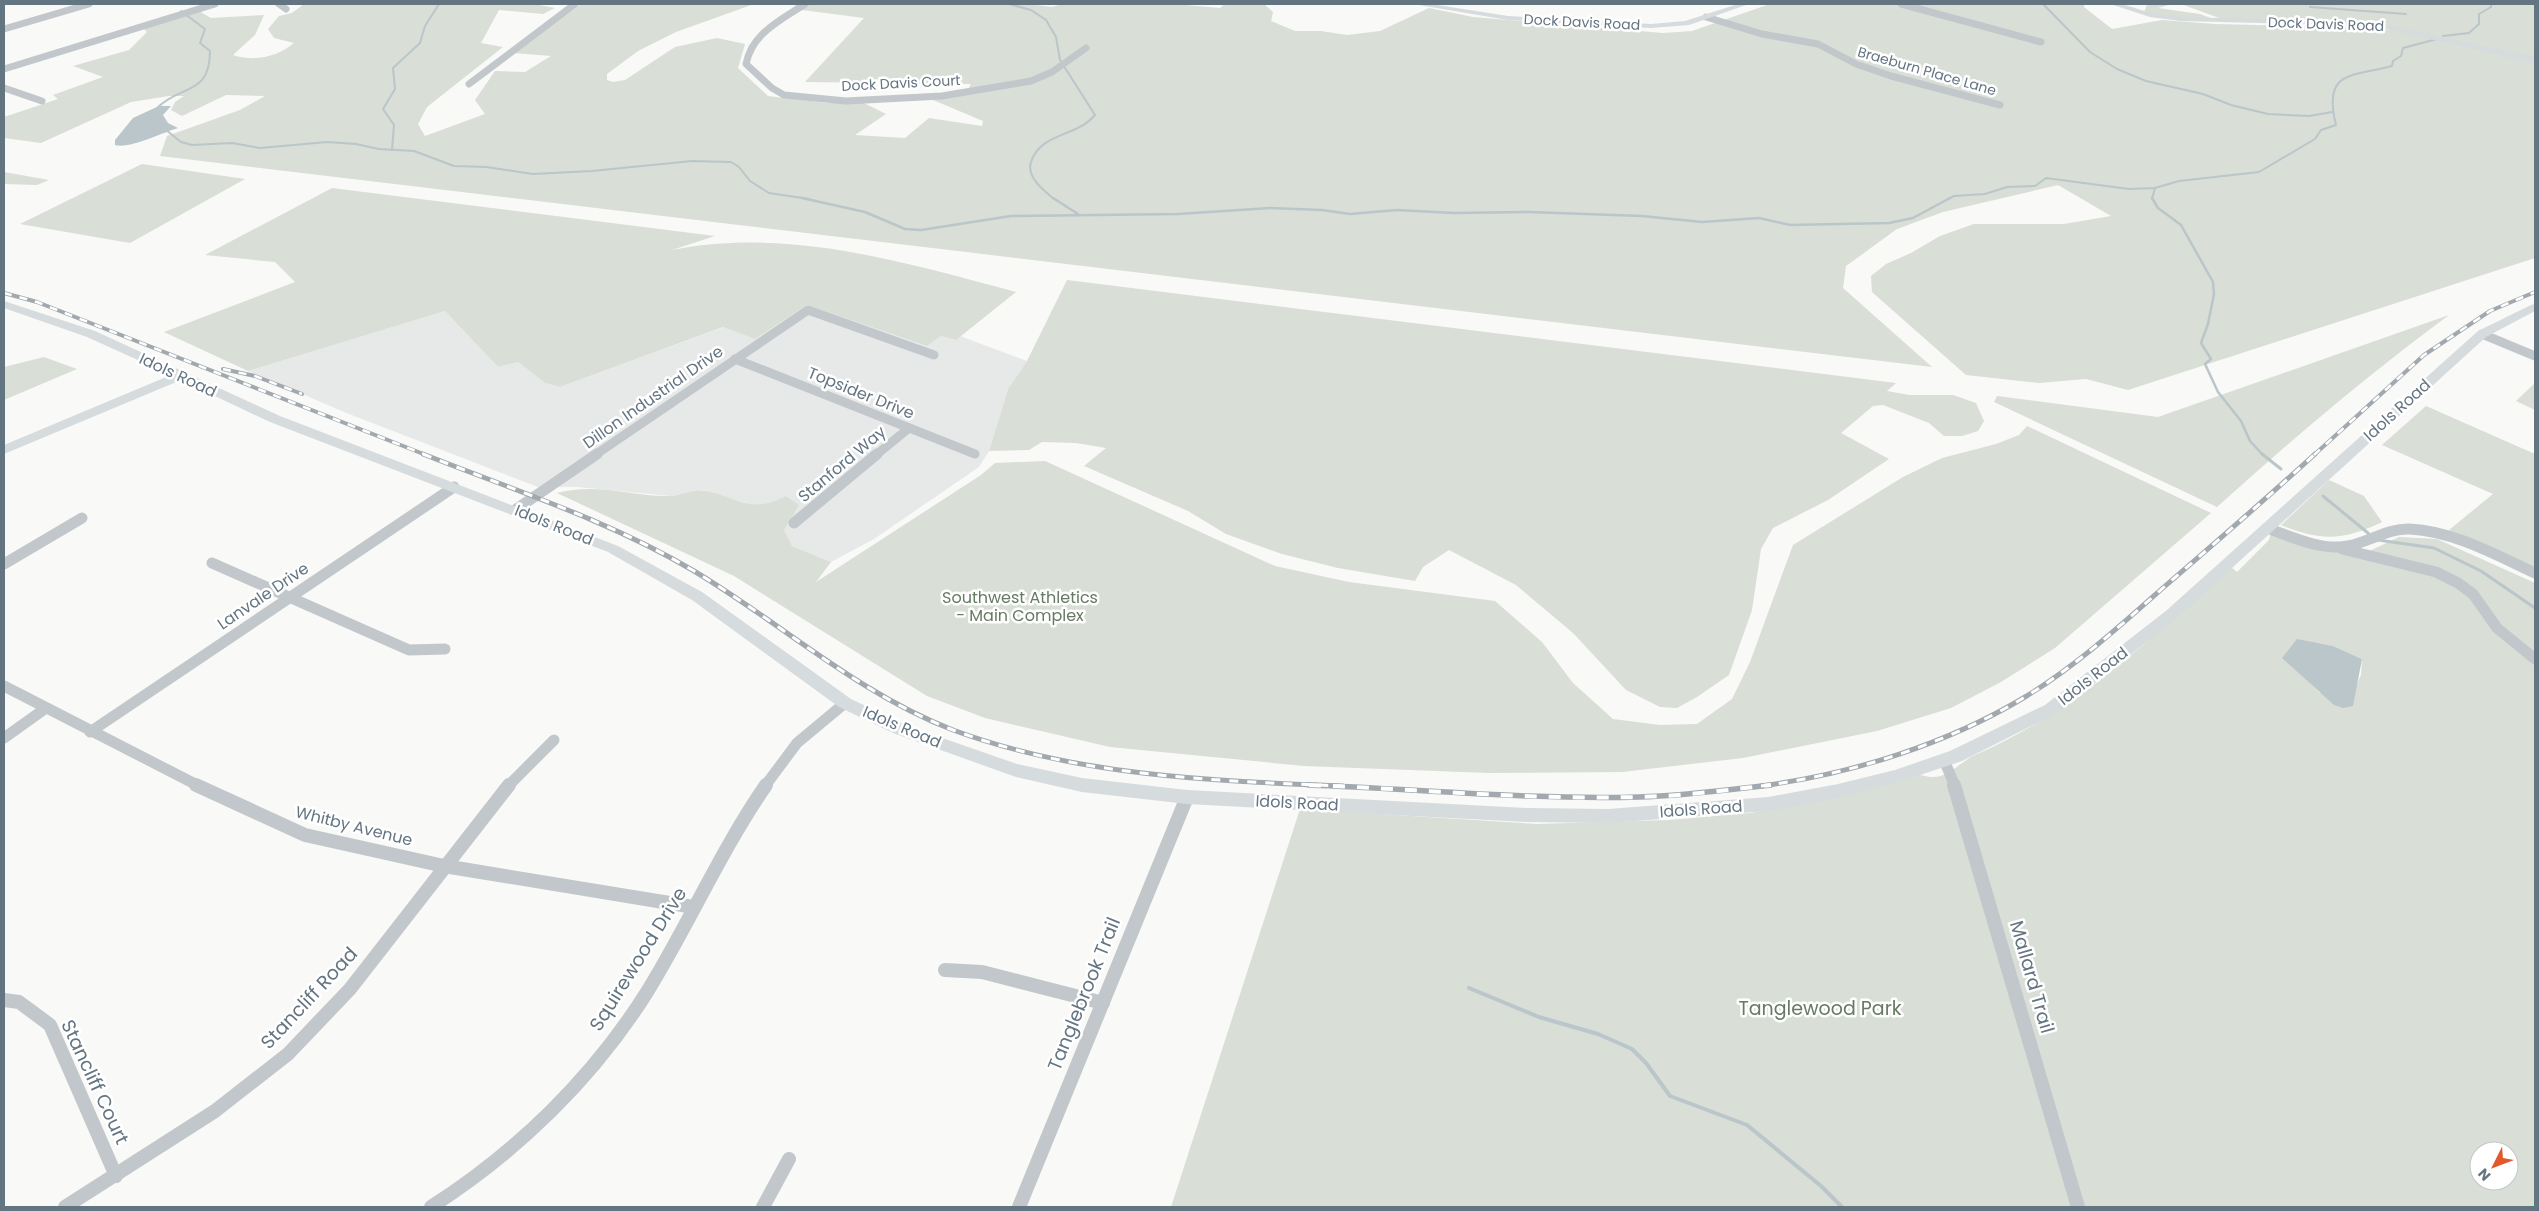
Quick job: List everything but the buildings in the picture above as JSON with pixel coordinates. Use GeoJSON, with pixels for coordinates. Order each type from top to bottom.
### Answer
{"type":"FeatureCollection","features":[{"type":"Feature","properties":{"kind":"street"},"geometry":{"type":"LineString","coordinates":[[4,29],[89,4]]}},
{"type":"Feature","properties":{"kind":"street"},"geometry":{"type":"LineString","coordinates":[[4,69],[215,4]]}},
{"type":"Feature","properties":{"kind":"street"},"geometry":{"type":"LineString","coordinates":[[279,4],[286,9]]}},
{"type":"Feature","properties":{"kind":"street"},"geometry":{"type":"LineString","coordinates":[[469,84],[575,4]]}},
{"type":"Feature","properties":{"kind":"street","name":"Dock Davis Court"},"geometry":{"type":"LineString","coordinates":[[805,4],[756,40],[746,57],[746,64],[772,88],[784,95],[846,100],[952,94],[1031,81],[1052,72],[1086,48]]}},
{"type":"Feature","properties":{"kind":"street","name":"Dock Davis Road"},"geometry":{"type":"LineString","coordinates":[[1417,4],[1508,18],[1572,20],[1652,26],[1678,24],[1745,4]]}},
{"type":"Feature","properties":{"kind":"street"},"geometry":{"type":"LineString","coordinates":[[1901,4],[2041,42]]}},
{"type":"Feature","properties":{"kind":"street","name":"Dock Davis Road"},"geometry":{"type":"LineString","coordinates":[[2114,4],[2140,12],[2181,19],[2384,26],[2535,60]]}},
{"type":"Feature","properties":{"kind":"street","name":"Braeburn Place Lane"},"geometry":{"type":"LineString","coordinates":[[1706,17],[1762,34],[1818,44],[1856,64],[1891,76],[2000,105]]}},
{"type":"Feature","properties":{"kind":"street"},"geometry":{"type":"LineString","coordinates":[[124,31],[136,36]]}},
{"type":"Feature","properties":{"kind":"street"},"geometry":{"type":"LineString","coordinates":[[4,88],[42,101]]}},
{"type":"Feature","properties":{"kind":"street","name":"Idols Road"},"geometry":{"type":"LineString","coordinates":[[4,304],[91,334],[275,419],[613,549],[656,571],[697,596],[846,703],[899,729],[1016,770],[1082,785],[1187,797],[1527,815],[1608,816],[1768,804],[1838,791],[1944,760],[2051,709],[2172,614],[2482,334],[2535,307]]}},
{"type":"Feature","properties":{"kind":"street","name":"Dillon Industrial Drive"},"geometry":{"type":"LineString","coordinates":[[515,510],[808,310],[934,355]]}},
{"type":"Feature","properties":{"kind":"street"},"geometry":{"type":"LineString","coordinates":[[2482,334],[2535,356]]}},
{"type":"Feature","properties":{"kind":"street","name":"Topsider Drive"},"geometry":{"type":"LineString","coordinates":[[735,359],[975,454]]}},
{"type":"Feature","properties":{"kind":"street"},"geometry":{"type":"LineString","coordinates":[[4,450],[182,376]]}},
{"type":"Feature","properties":{"kind":"street","name":"Stanford Way"},"geometry":{"type":"LineString","coordinates":[[794,523],[909,428]]}},
{"type":"Feature","properties":{"kind":"street","name":"Lanvale Drive"},"geometry":{"type":"LineString","coordinates":[[90,732],[454,487]]}},
{"type":"Feature","properties":{"kind":"street"},"geometry":{"type":"LineString","coordinates":[[4,564],[82,518]]}},
{"type":"Feature","properties":{"kind":"street"},"geometry":{"type":"LineString","coordinates":[[2267,528],[2326,546],[2436,572],[2458,583],[2473,594],[2497,628],[2535,659]]}},
{"type":"Feature","properties":{"kind":"street"},"geometry":{"type":"LineString","coordinates":[[2326,546],[2347,546],[2391,531],[2416,529],[2462,543],[2535,573]]}},
{"type":"Feature","properties":{"kind":"street"},"geometry":{"type":"LineString","coordinates":[[212,563],[409,650],[445,649]]}},
{"type":"Feature","properties":{"kind":"street","name":"Whitby Avenue"},"geometry":{"type":"LineString","coordinates":[[4,686],[90,732],[256,814],[305,835],[444,866],[694,907]]}},
{"type":"Feature","properties":{"kind":"street","name":"Squirewood Drive"},"geometry":{"type":"LineString","coordinates":[[431,1207],[488,1168],[550,1112],[606,1050],[646,992],[747,815],[785,757],[810,732],[846,703]]}},
{"type":"Feature","properties":{"kind":"street"},"geometry":{"type":"LineString","coordinates":[[4,738],[46,708]]}},
{"type":"Feature","properties":{"kind":"street","name":"Stancliff Road"},"geometry":{"type":"LineString","coordinates":[[65,1207],[215,1111],[288,1054],[350,989],[516,776],[554,740]]}},
{"type":"Feature","properties":{"kind":"street","name":"Mallard Trail"},"geometry":{"type":"LineString","coordinates":[[1944,760],[1962,805],[2078,1207]]}},
{"type":"Feature","properties":{"kind":"street","name":"Tanglebrook Trail"},"geometry":{"type":"LineString","coordinates":[[1019,1207],[1187,797]]}},
{"type":"Feature","properties":{"kind":"street"},"geometry":{"type":"LineString","coordinates":[[945,970],[982,972],[1103,1003]]}},
{"type":"Feature","properties":{"kind":"street","name":"Stancliff Court"},"geometry":{"type":"LineString","coordinates":[[4,1000],[19,1002],[50,1025],[116,1176]]}},
{"type":"Feature","properties":{"kind":"street"},"geometry":{"type":"LineString","coordinates":[[763,1207],[789,1159]]}},
{"type":"Feature","properties":{"kind":"shaded area"},"geometry":{"type":"Polygon","coordinates":[[[159,106],[171,106],[163,115],[168,123],[178,128],[137,143],[121,146],[115,145],[115,140],[133,118],[159,106]]]}},
{"type":"Feature","properties":{"kind":"shaded area"},"geometry":{"type":"Polygon","coordinates":[[[807,305],[927,346],[941,336],[956,340],[960,336],[1027,361],[1008,389],[989,451],[979,467],[874,539],[831,562],[792,546],[770,505],[756,506],[703,490],[671,496],[577,487],[538,487],[349,414],[248,371],[445,311],[498,367],[518,362],[545,383],[560,387],[724,327],[755,339],[807,305]]]}},
{"type":"Feature","properties":{"kind":"shaded area"},"geometry":{"type":"Polygon","coordinates":[[[2297,639],[2333,646],[2362,659],[2353,706],[2343,708],[2334,705],[2282,658],[2297,639]]]}},
{"type":"Feature","properties":{"kind":"green space"},"geometry":{"type":"Polygon","coordinates":[[[304,4],[534,4],[555,8],[543,14],[499,10],[481,43],[503,47],[427,107],[418,124],[425,136],[485,114],[475,100],[495,71],[525,72],[551,56],[514,53],[581,4],[754,4],[676,32],[638,51],[607,74],[607,80],[613,82],[625,80],[675,47],[717,38],[745,44],[738,68],[768,96],[827,103],[864,103],[886,114],[855,135],[905,138],[929,118],[982,126],[983,121],[933,100],[965,95],[971,84],[805,82],[864,18],[802,10],[794,4],[1028,4],[1052,7],[1062,4],[1173,4],[1220,8],[1225,4],[1264,4],[1273,12],[1271,21],[1295,31],[1321,31],[1347,35],[1380,31],[1429,8],[1473,17],[1663,33],[1692,31],[1770,4],[2084,4],[2084,7],[2112,29],[2162,20],[2215,24],[2373,28],[2402,31],[2535,62],[2535,258],[2128,390],[2086,379],[2039,383],[1966,375],[1872,292],[1871,276],[1886,264],[1911,253],[1940,236],[1974,224],[2064,224],[2111,216],[2058,185],[1943,212],[1897,229],[1846,266],[1843,288],[1932,367],[160,156],[167,136],[240,110],[265,96],[226,95],[182,116],[171,110],[175,102],[184,96],[169,96],[131,102],[41,143],[4,138],[4,117],[58,99],[53,95],[103,77],[73,66],[129,50],[147,32],[142,27],[197,10],[211,18],[264,15],[255,35],[233,55],[249,58],[265,57],[281,52],[294,43],[274,38],[268,29],[279,16],[292,13],[304,4]]]}},
{"type":"Feature","properties":{"kind":"green space"},"geometry":{"type":"Polygon","coordinates":[[[2144,4],[2172,4],[2158,8],[2200,14],[2213,19],[2162,16],[2144,12],[2147,5],[2144,4]]]}},
{"type":"Feature","properties":{"kind":"green space"},"geometry":{"type":"Polygon","coordinates":[[[2181,4],[2535,4],[2535,58],[2384,25],[2222,19],[2181,4]]]}},
{"type":"Feature","properties":{"kind":"green space"},"geometry":{"type":"Polygon","coordinates":[[[142,164],[245,179],[130,243],[20,224],[142,164]]]}},
{"type":"Feature","properties":{"kind":"green space"},"geometry":{"type":"Polygon","coordinates":[[[4,172],[49,180],[37,185],[4,184],[4,172]]]}},
{"type":"Feature","properties":{"kind":"green space"},"geometry":{"type":"Polygon","coordinates":[[[332,188],[715,236],[672,250],[716,244],[759,243],[802,245],[846,251],[888,259],[1016,292],[956,340],[941,336],[927,346],[807,305],[755,339],[723,327],[560,387],[545,383],[518,362],[498,367],[445,311],[248,371],[164,332],[295,282],[275,262],[205,255],[332,188]]]}},
{"type":"Feature","properties":{"kind":"green space"},"geometry":{"type":"Polygon","coordinates":[[[1067,280],[1896,383],[1887,391],[1909,395],[1953,395],[1976,403],[1984,421],[1978,431],[1962,436],[1944,436],[1929,423],[1883,405],[1873,406],[1841,433],[1889,459],[1828,500],[1773,528],[1761,549],[1752,610],[1729,675],[1677,708],[1660,707],[1626,690],[1573,633],[1516,585],[1449,550],[1423,567],[1415,581],[1338,568],[1282,554],[1226,534],[1188,511],[1084,466],[1106,448],[1076,443],[1042,442],[1029,450],[989,451],[1008,389],[1027,361],[1067,280]]]}},
{"type":"Feature","properties":{"kind":"green space"},"geometry":{"type":"Polygon","coordinates":[[[2449,315],[2330,408],[2217,507],[1994,402],[1997,396],[2158,417],[2449,315]]]}},
{"type":"Feature","properties":{"kind":"green space"},"geometry":{"type":"Polygon","coordinates":[[[44,357],[77,369],[4,400],[4,367],[44,357]]]}},
{"type":"Feature","properties":{"kind":"green space"},"geometry":{"type":"Polygon","coordinates":[[[2535,383],[2535,410],[2516,401],[2535,383]]]}},
{"type":"Feature","properties":{"kind":"green space"},"geometry":{"type":"Polygon","coordinates":[[[2426,406],[2535,454],[2535,568],[2449,530],[2493,494],[2382,445],[2426,406]]]}},
{"type":"Feature","properties":{"kind":"green space","name":"Southwest Athletics - Main Complex"},"geometry":{"type":"Polygon","coordinates":[[[2027,426],[2211,513],[2055,648],[2001,682],[1951,708],[1877,731],[1743,758],[1622,772],[1489,773],[1304,766],[1110,747],[985,718],[927,696],[734,576],[557,493],[572,490],[600,489],[671,496],[701,491],[753,504],[763,504],[786,496],[799,505],[784,530],[792,546],[831,562],[816,582],[981,475],[995,463],[1045,461],[1275,566],[1349,582],[1495,601],[1542,642],[1573,683],[1613,719],[1660,725],[1697,724],[1732,699],[1750,662],[1793,545],[1903,477],[1942,458],[1996,444],[2019,435],[2027,426]]]}},
{"type":"Feature","properties":{"kind":"green space"},"geometry":{"type":"Polygon","coordinates":[[[2329,480],[2364,496],[2382,522],[2355,533],[2332,537],[2308,534],[2281,525],[2329,480]]]}},
{"type":"Feature","properties":{"kind":"green space","name":"Tanglewood Park"},"geometry":{"type":"Polygon","coordinates":[[[2271,533],[2359,556],[2399,537],[2437,539],[2535,583],[2535,1207],[1171,1207],[1300,809],[1537,824],[1669,820],[1750,813],[1798,805],[1918,775],[1938,777],[2047,717],[2110,672],[2141,647],[2231,567],[2237,572],[2269,540],[2271,533]],[[2317,643],[2310,683],[2320,693],[2356,686],[2361,675],[2362,659],[2333,646],[2317,643]]]}},
{"type":"Feature","properties":{"kind":"waterway"},"geometry":{"type":"LineString","coordinates":[[392,150],[394,125],[383,109],[395,89],[393,68],[420,43],[425,26],[439,4]]}},
{"type":"Feature","properties":{"kind":"waterway"},"geometry":{"type":"LineString","coordinates":[[1009,4],[1031,10],[1046,20],[1056,37],[1060,60],[1095,115],[1079,127],[1043,145],[1036,152],[1031,162],[1030,168],[1033,178],[1054,199]]}},
{"type":"Feature","properties":{"kind":"waterway"},"geometry":{"type":"LineString","coordinates":[[2043,4],[2090,52],[2117,69],[2146,81],[2203,94],[2231,105],[2268,114],[2309,116],[2332,112]]}},
{"type":"Feature","properties":{"kind":"waterway"},"geometry":{"type":"LineString","coordinates":[[2443,36],[2469,33],[2479,24],[2479,14],[2491,7],[2491,4]]}},
{"type":"Feature","properties":{"kind":"waterway"},"geometry":{"type":"LineString","coordinates":[[2310,7],[2406,14]]}},
{"type":"Feature","properties":{"kind":"waterway"},"geometry":{"type":"LineString","coordinates":[[157,108],[175,95],[200,82],[205,76],[209,65],[210,51],[200,43],[205,29],[181,11]]}},
{"type":"Feature","properties":{"kind":"waterway"},"geometry":{"type":"LineString","coordinates":[[2155,188],[2179,181],[2259,172],[2315,139],[2321,130],[2336,125],[2333,94],[2337,85],[2344,79],[2353,75],[2392,66],[2393,61],[2401,56],[2403,48],[2437,39]]}},
{"type":"Feature","properties":{"kind":"waterway"},"geometry":{"type":"LineString","coordinates":[[166,130],[181,142],[192,145],[232,143],[260,148],[327,142],[392,150]]}},
{"type":"Feature","properties":{"kind":"waterway"},"geometry":{"type":"LineString","coordinates":[[392,150],[414,151],[454,166],[486,167],[533,174],[592,171],[692,161],[731,162],[739,167],[750,181],[769,193],[809,199]]}},
{"type":"Feature","properties":{"kind":"waterway"},"geometry":{"type":"LineString","coordinates":[[1950,198],[1954,196],[1985,194],[2007,187],[2035,186],[2046,178],[2129,189],[2155,188]]}},
{"type":"Feature","properties":{"kind":"waterway"},"geometry":{"type":"LineString","coordinates":[[2152,198],[2155,188]]}},
{"type":"Feature","properties":{"kind":"waterway"},"geometry":{"type":"LineString","coordinates":[[802,198],[865,212],[905,229],[921,230],[1011,216],[1178,214],[1270,208],[1322,210],[1350,214],[1397,210],[1454,213],[1529,212],[1642,216],[1702,222],[1759,218],[1790,225],[1889,223],[1913,218],[1950,198]]}},
{"type":"Feature","properties":{"kind":"waterway"},"geometry":{"type":"LineString","coordinates":[[1053,198],[1078,214]]}},
{"type":"Feature","properties":{"kind":"waterway"},"geometry":{"type":"LineString","coordinates":[[2152,198],[2158,208],[2181,225],[2213,282],[2214,294],[2208,324],[2201,343],[2211,359],[2205,364],[2218,392],[2241,421],[2250,441],[2262,454]]}},
{"type":"Feature","properties":{"kind":"waterway"},"geometry":{"type":"LineString","coordinates":[[2262,454],[2281,469]]}},
{"type":"Feature","properties":{"kind":"waterway"},"geometry":{"type":"LineString","coordinates":[[2323,496],[2368,533]]}},
{"type":"Feature","properties":{"kind":"waterway"},"geometry":{"type":"LineString","coordinates":[[2378,540],[2434,548],[2481,571],[2535,608]]}},
{"type":"Feature","properties":{"kind":"waterway"},"geometry":{"type":"LineString","coordinates":[[1469,988],[1539,1017],[1598,1034],[1632,1049],[1646,1063],[1670,1096],[1747,1125],[1821,1186],[1842,1207]]}},
{"type":"Feature","properties":{"kind":"railway"},"geometry":{"type":"LineString","coordinates":[[2314,455],[2424,355],[2490,311],[2535,292]]}},
{"type":"Feature","properties":{"kind":"railway"},"geometry":{"type":"LineString","coordinates":[[4,293],[37,302],[426,455]]}},
{"type":"Feature","properties":{"kind":"railway"},"geometry":{"type":"LineString","coordinates":[[223,369],[255,376],[302,394]]}},
{"type":"Feature","properties":{"kind":"railway"},"geometry":{"type":"LineString","coordinates":[[423,454],[561,507],[662,553],[726,591],[820,656],[884,697],[918,715],[953,730],[1000,745],[1096,767],[1244,782],[1343,786]]}},
{"type":"Feature","properties":{"kind":"railway"},"geometry":{"type":"LineString","coordinates":[[1761,786],[1830,774],[1898,755],[1964,729],[2025,697],[2080,659],[2114,631],[2315,454]]}},
{"type":"Feature","properties":{"kind":"railway"},"geometry":{"type":"LineString","coordinates":[[1309,785],[1515,796],[1598,798],[1672,795],[1771,785]]}}]}
